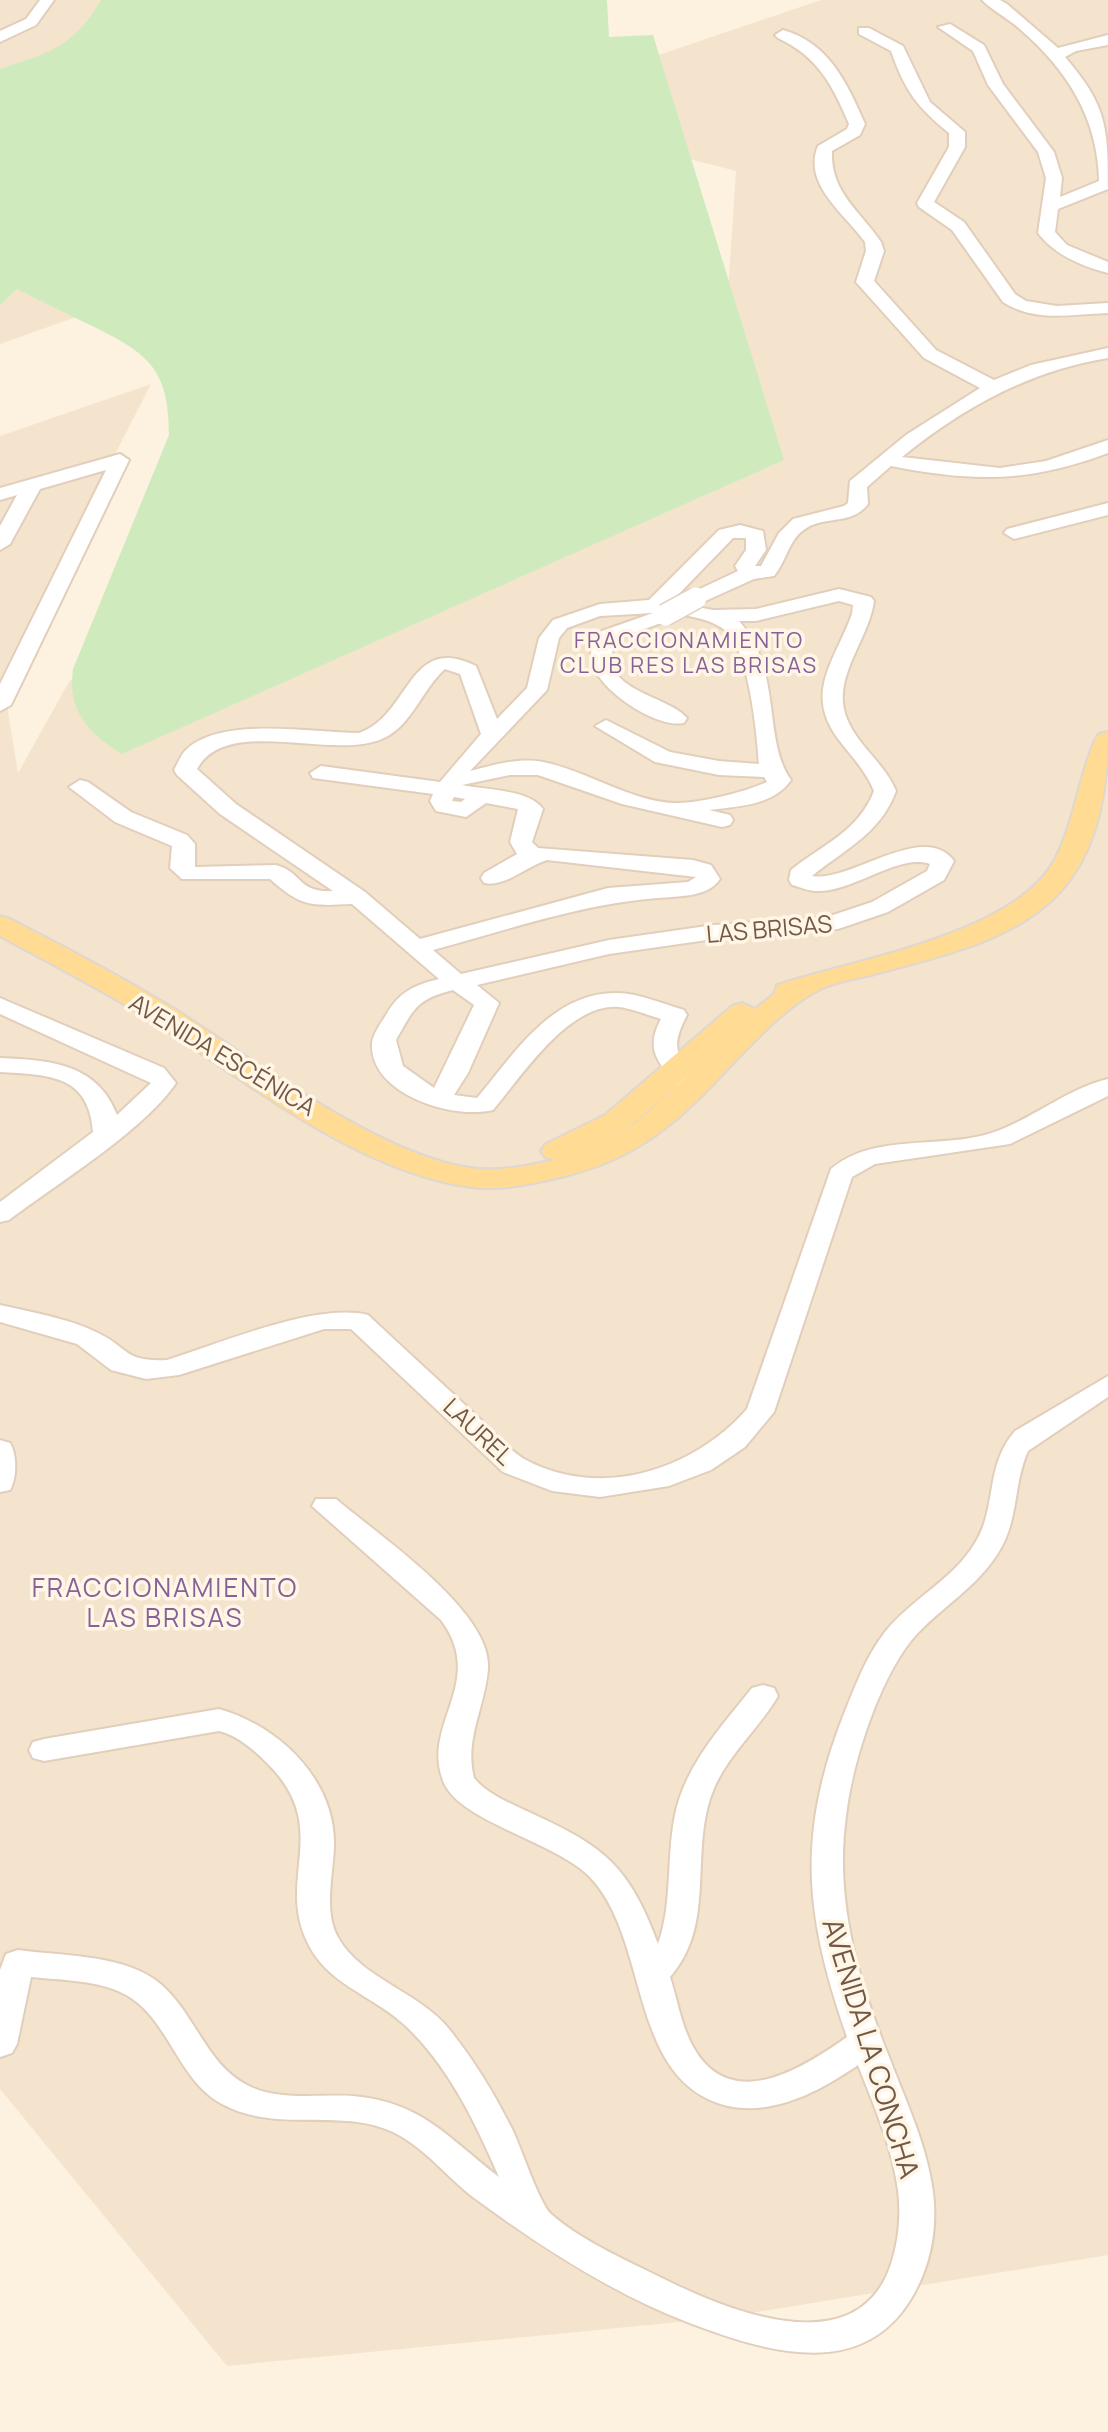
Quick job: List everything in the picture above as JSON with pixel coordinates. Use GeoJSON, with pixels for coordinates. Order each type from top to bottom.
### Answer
{"type":"FeatureCollection","features":[{"type":"Feature","properties":{"kind":"main road","name":"AVENIDA ESCÉNICA"},"geometry":{"type":"LineString","coordinates":[[0,925],[160,1013],[351,1131],[401,1156],[450,1173],[481,1178],[523,1174],[606,1154],[642,1134],[684,1080],[808,983],[968,935],[1013,917],[1037,899],[1064,867],[1079,833],[1096,765],[1108,740]]}},
{"type":"Feature","properties":{"kind":"street"},"geometry":{"type":"LineString","coordinates":[[0,37],[31,22],[47,0]]}},
{"type":"Feature","properties":{"kind":"street"},"geometry":{"type":"LineString","coordinates":[[989,0],[1018,17],[1091,103],[1107,177],[1102,189],[1051,206]]}},
{"type":"Feature","properties":{"kind":"street"},"geometry":{"type":"LineString","coordinates":[[945,27],[979,48],[996,85],[1046,152],[1054,178],[1046,233],[1071,254],[1108,268]]}},
{"type":"Feature","properties":{"kind":"street"},"geometry":{"type":"LineString","coordinates":[[864,31],[898,49],[908,78],[924,105],[957,132],[957,147],[925,203],[930,210],[958,226],[1009,298],[1020,307],[1046,311],[1108,308]]}},
{"type":"Feature","properties":{"kind":"street"},"geometry":{"type":"LineString","coordinates":[[783,35],[820,54],[829,64],[857,124],[854,132],[824,149],[822,162],[829,191],[873,242],[875,251],[865,282],[930,354],[993,387]]}},
{"type":"Feature","properties":{"kind":"street"},"geometry":{"type":"LineString","coordinates":[[1054,57],[1071,47],[1108,40]]}},
{"type":"Feature","properties":{"kind":"street"},"geometry":{"type":"LineString","coordinates":[[676,718],[639,703],[620,690],[606,672],[601,655],[609,635],[750,573],[767,572],[793,527],[804,521],[851,512],[858,504],[857,485],[943,418],[993,387],[1060,361],[1108,353]]}},
{"type":"Feature","properties":{"kind":"street"},"geometry":{"type":"LineString","coordinates":[[889,460],[954,473],[1009,475],[1036,472],[1108,446]]}},
{"type":"Feature","properties":{"kind":"street"},"geometry":{"type":"LineString","coordinates":[[0,494],[120,460],[0,705]]}},
{"type":"Feature","properties":{"kind":"street"},"geometry":{"type":"LineString","coordinates":[[0,544],[32,485]]}},
{"type":"Feature","properties":{"kind":"street"},"geometry":{"type":"LineString","coordinates":[[1014,533],[1108,509]]}},
{"type":"Feature","properties":{"kind":"street"},"geometry":{"type":"LineString","coordinates":[[660,611],[732,531],[756,535],[756,550],[745,566],[750,573]]}},
{"type":"Feature","properties":{"kind":"street","name":"LAS BRISAS"},"geometry":{"type":"LineString","coordinates":[[454,980],[510,971],[609,947],[714,932],[803,928],[855,918],[936,875],[942,867],[938,858],[917,855],[821,884],[800,880],[799,875],[809,866],[861,834],[872,822],[885,791],[880,774],[835,718],[831,693],[865,605],[860,597],[839,595],[756,615],[710,616]]}},
{"type":"Feature","properties":{"kind":"street"},"geometry":{"type":"LineString","coordinates":[[450,785],[492,734],[537,689],[545,672],[545,647],[552,631],[562,622],[595,611],[660,611],[710,616],[743,638],[765,728],[770,771]]}},
{"type":"Feature","properties":{"kind":"street"},"geometry":{"type":"LineString","coordinates":[[743,638],[756,615]]}},
{"type":"Feature","properties":{"kind":"street"},"geometry":{"type":"LineString","coordinates":[[487,1003],[454,980],[357,897],[228,809],[185,770],[186,762],[217,742],[247,735],[371,738],[396,723],[427,670],[439,662],[456,663],[469,670],[492,734]]}},
{"type":"Feature","properties":{"kind":"street"},"geometry":{"type":"LineString","coordinates":[[606,726],[663,757],[719,768],[770,771],[780,780],[768,792],[713,805],[670,809]]}},
{"type":"Feature","properties":{"kind":"street"},"geometry":{"type":"LineString","coordinates":[[450,785],[510,768],[540,768],[670,809],[722,820]]}},
{"type":"Feature","properties":{"kind":"street"},"geometry":{"type":"LineString","coordinates":[[321,773],[450,785],[517,802],[532,809],[521,842],[526,851],[534,855]]}},
{"type":"Feature","properties":{"kind":"street"},"geometry":{"type":"LineString","coordinates":[[80,787],[123,817],[179,840],[184,844],[181,868],[190,874],[276,872],[313,899],[357,897]]}},
{"type":"Feature","properties":{"kind":"street"},"geometry":{"type":"LineString","coordinates":[[424,953],[608,895],[693,888],[709,879],[703,870],[693,867],[563,854],[534,855],[492,878]]}},
{"type":"Feature","properties":{"kind":"street"},"geometry":{"type":"LineString","coordinates":[[419,991],[424,953]]}},
{"type":"Feature","properties":{"kind":"street"},"geometry":{"type":"LineString","coordinates":[[440,1097],[468,1050],[487,1003],[510,971]]}},
{"type":"Feature","properties":{"kind":"street"},"geometry":{"type":"LineString","coordinates":[[454,980],[419,991],[400,1011],[384,1040],[387,1061],[396,1074],[412,1085],[440,1097],[484,1105],[553,1024],[599,1002],[631,1001],[671,1011],[676,1017],[663,1038],[664,1050],[684,1080]]}},
{"type":"Feature","properties":{"kind":"street"},"geometry":{"type":"LineString","coordinates":[[0,1005],[163,1077],[164,1083],[159,1092],[106,1137],[0,1214]]}},
{"type":"Feature","properties":{"kind":"street"},"geometry":{"type":"LineString","coordinates":[[0,1065],[60,1071],[82,1080],[98,1095],[106,1116],[106,1137]]}},
{"type":"Feature","properties":{"kind":"street","name":"LAUREL"},"geometry":{"type":"LineString","coordinates":[[0,1313],[78,1334],[121,1364],[146,1370],[169,1369],[322,1321],[358,1321],[513,1465],[552,1482],[600,1488],[659,1479],[701,1463],[735,1441],[760,1412],[840,1174],[853,1163],[1001,1139],[1108,1086]]}},
{"type":"Feature","properties":{"kind":"street","name":"AVENIDA LA CONCHA"},"geometry":{"type":"LineString","coordinates":[[0,2044],[18,1963],[104,1975],[138,1984],[155,1998],[200,2065],[228,2092],[250,2102],[363,2112],[411,2125],[488,2189],[658,2296],[737,2325],[794,2340],[840,2339],[871,2324],[894,2299],[910,2261],[917,2228],[917,2192],[904,2144],[866,2042],[829,1915],[824,1871],[825,1831],[842,1755],[870,1686],[894,1641],[971,1570],[993,1538],[1001,1515],[1006,1466],[1014,1447],[1047,1422],[1102,1396]]}},
{"type":"Feature","properties":{"kind":"street"},"geometry":{"type":"LineString","coordinates":[[0,1449],[0,1483]]}},
{"type":"Feature","properties":{"kind":"street"},"geometry":{"type":"LineString","coordinates":[[326,1506],[451,1613],[473,1647],[474,1668],[455,1769],[460,1785],[473,1799],[543,1829],[583,1851],[603,1870],[627,1912],[677,2051],[688,2067],[725,2092],[751,2096],[778,2094],[799,2086],[866,2042]]}},
{"type":"Feature","properties":{"kind":"street"},"geometry":{"type":"LineString","coordinates":[[651,1977],[673,1949],[682,1917],[683,1875],[695,1799],[723,1747],[763,1696]]}},
{"type":"Feature","properties":{"kind":"street"},"geometry":{"type":"LineString","coordinates":[[44,1750],[219,1720],[236,1723],[263,1740],[289,1767],[318,1827],[319,1933],[330,1953],[413,2012],[446,2048],[496,2127],[534,2218]]}},
{"type":"Feature","properties":{"kind":"shaded area"},"geometry":{"type":"Polygon","coordinates":[[[0,0],[103,0],[4,126],[166,285],[0,344],[0,0]]]}},
{"type":"Feature","properties":{"kind":"shaded area"},"geometry":{"type":"Polygon","coordinates":[[[821,0],[1108,0],[1108,2255],[720,2318],[227,2366],[0,2089],[0,436],[151,384],[2,675],[18,773],[70,680],[147,671],[727,306],[736,171],[635,145],[623,67],[821,0]]]}},
{"type":"Feature","properties":{"kind":"green space"},"geometry":{"type":"Polygon","coordinates":[[[101,0],[607,0],[609,37],[653,35],[784,460],[122,754],[110,746],[90,729],[77,709],[73,697],[73,669],[169,435],[165,393],[151,365],[110,335],[17,289],[0,305],[0,69],[59,46],[80,29],[101,0]]]}},
{"type":"Feature","properties":{"kind":"district","name":"FRACCIONAMIENTO CLUB RES LAS BRISAS"},"geometry":{"type":"Point","coordinates":[689,652]}},
{"type":"Feature","properties":{"kind":"district","name":"FRACCIONAMIENTO LAS BRISAS"},"geometry":{"type":"Point","coordinates":[165,1602]}}]}
